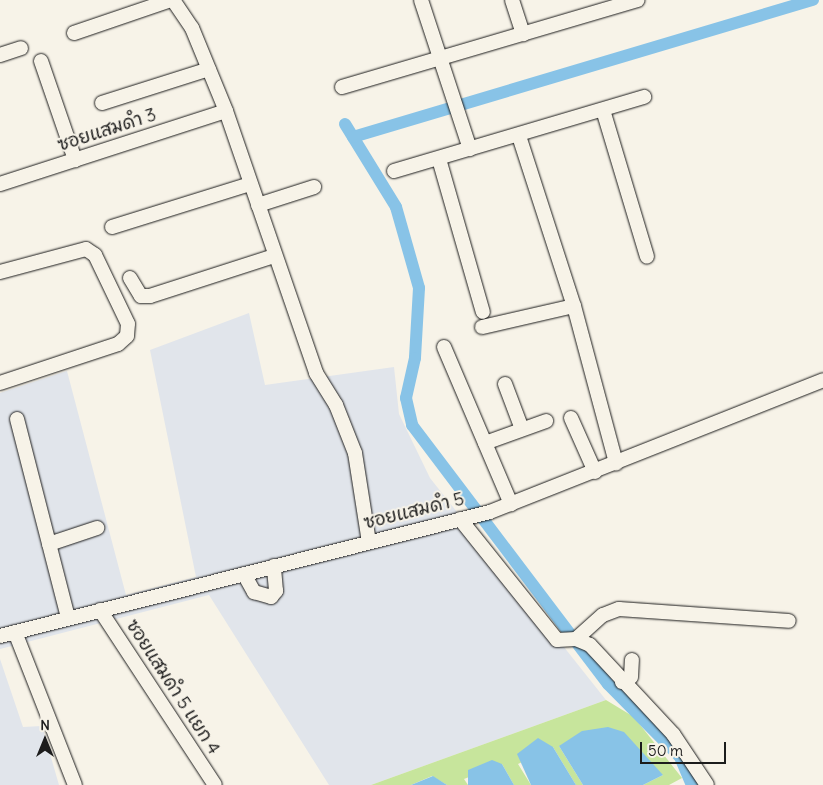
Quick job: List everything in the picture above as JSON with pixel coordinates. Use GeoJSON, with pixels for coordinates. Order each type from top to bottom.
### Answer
{"type":"FeatureCollection","features":[{"type":"Feature","properties":{"kind":"street"},"geometry":{"type":"LineString","coordinates":[[74,33],[172,0],[192,28],[226,111],[274,256],[316,373],[336,405],[355,453],[369,542]]}},
{"type":"Feature","properties":{"kind":"street"},"geometry":{"type":"LineString","coordinates":[[421,0],[441,56],[470,149]]}},
{"type":"Feature","properties":{"kind":"street"},"geometry":{"type":"LineString","coordinates":[[512,0],[523,34]]}},
{"type":"Feature","properties":{"kind":"street"},"geometry":{"type":"LineString","coordinates":[[342,87],[441,56],[523,34],[598,5],[636,0]]}},
{"type":"Feature","properties":{"kind":"street"},"geometry":{"type":"LineString","coordinates":[[0,55],[21,48]]}},
{"type":"Feature","properties":{"kind":"street"},"geometry":{"type":"LineString","coordinates":[[41,61],[75,160]]}},
{"type":"Feature","properties":{"kind":"street"},"geometry":{"type":"LineString","coordinates":[[102,103],[209,69]]}},
{"type":"Feature","properties":{"kind":"street"},"geometry":{"type":"LineString","coordinates":[[394,171],[520,136],[644,98]]}},
{"type":"Feature","properties":{"kind":"street"},"geometry":{"type":"LineString","coordinates":[[603,110],[647,257]]}},
{"type":"Feature","properties":{"kind":"street","name":"ซอยแสมดำ 3"},"geometry":{"type":"LineString","coordinates":[[0,184],[226,111]]}},
{"type":"Feature","properties":{"kind":"street"},"geometry":{"type":"LineString","coordinates":[[520,136],[574,306],[616,463]]}},
{"type":"Feature","properties":{"kind":"street"},"geometry":{"type":"LineString","coordinates":[[439,159],[483,312]]}},
{"type":"Feature","properties":{"kind":"street"},"geometry":{"type":"LineString","coordinates":[[112,227],[250,184]]}},
{"type":"Feature","properties":{"kind":"street"},"geometry":{"type":"LineString","coordinates":[[258,205],[314,187]]}},
{"type":"Feature","properties":{"kind":"street"},"geometry":{"type":"LineString","coordinates":[[0,272],[86,248],[95,255],[128,324],[127,336],[118,344],[0,383]]}},
{"type":"Feature","properties":{"kind":"street"},"geometry":{"type":"LineString","coordinates":[[130,278],[140,296],[150,296],[274,256]]}},
{"type":"Feature","properties":{"kind":"street"},"geometry":{"type":"LineString","coordinates":[[482,327],[574,306]]}},
{"type":"Feature","properties":{"kind":"street"},"geometry":{"type":"LineString","coordinates":[[444,347],[511,504]]}},
{"type":"Feature","properties":{"kind":"street","name":"ซอยแสมดำ 5"},"geometry":{"type":"LineString","coordinates":[[0,636],[490,512],[595,472],[823,380]]}},
{"type":"Feature","properties":{"kind":"street"},"geometry":{"type":"LineString","coordinates":[[505,384],[522,429]]}},
{"type":"Feature","properties":{"kind":"street"},"geometry":{"type":"LineString","coordinates":[[571,418],[595,472]]}},
{"type":"Feature","properties":{"kind":"street"},"geometry":{"type":"LineString","coordinates":[[17,419],[68,618]]}},
{"type":"Feature","properties":{"kind":"street"},"geometry":{"type":"LineString","coordinates":[[485,443],[546,421]]}},
{"type":"Feature","properties":{"kind":"street"},"geometry":{"type":"LineString","coordinates":[[460,519],[557,640],[576,639],[590,645],[622,682],[684,745],[703,784]]}},
{"type":"Feature","properties":{"kind":"street"},"geometry":{"type":"LineString","coordinates":[[49,544],[97,528]]}},
{"type":"Feature","properties":{"kind":"street"},"geometry":{"type":"LineString","coordinates":[[244,574],[258,595],[271,597],[276,591],[274,566]]}},
{"type":"Feature","properties":{"kind":"street"},"geometry":{"type":"LineString","coordinates":[[576,639],[602,615],[619,609],[789,621]]}},
{"type":"Feature","properties":{"kind":"street","name":"ซอยแสมดำ 5 แยก 4"},"geometry":{"type":"LineString","coordinates":[[100,610],[215,785]]}},
{"type":"Feature","properties":{"kind":"street"},"geometry":{"type":"LineString","coordinates":[[15,632],[75,785]]}},
{"type":"Feature","properties":{"kind":"street"},"geometry":{"type":"LineString","coordinates":[[622,682],[631,677],[632,660]]}},
{"type":"Feature","properties":{"kind":"shaded area"},"geometry":{"type":"Polygon","coordinates":[[[249,313],[265,385],[394,367],[399,414],[430,478],[606,700],[371,785],[329,785],[209,595],[0,649],[0,393],[67,371],[126,595],[196,577],[150,350],[249,313]]]}},
{"type":"Feature","properties":{"kind":"shaded area"},"geometry":{"type":"Polygon","coordinates":[[[0,659],[23,727],[42,726],[59,785],[0,785],[0,659]]]}},
{"type":"Feature","properties":{"kind":"green space"},"geometry":{"type":"Polygon","coordinates":[[[606,700],[634,717],[682,778],[669,785],[643,785],[663,775],[559,746],[583,785],[576,785],[553,747],[518,764],[531,785],[514,785],[502,764],[464,779],[468,785],[447,785],[432,776],[411,785],[371,785],[606,700]]]}},
{"type":"Feature","properties":{"kind":"water"},"geometry":{"type":"Polygon","coordinates":[[[608,727],[624,732],[663,775],[643,785],[583,785],[559,746],[582,731],[608,727]]]}},
{"type":"Feature","properties":{"kind":"water"},"geometry":{"type":"Polygon","coordinates":[[[538,738],[553,747],[576,785],[531,785],[517,754],[538,738]]]}},
{"type":"Feature","properties":{"kind":"water"},"geometry":{"type":"Polygon","coordinates":[[[492,760],[502,764],[514,785],[468,785],[468,770],[492,760]]]}},
{"type":"Feature","properties":{"kind":"water"},"geometry":{"type":"Polygon","coordinates":[[[433,776],[447,785],[411,785],[433,776]]]}},
{"type":"Feature","properties":{"kind":"waterway"},"geometry":{"type":"LineString","coordinates":[[353,137],[813,0]]}},
{"type":"Feature","properties":{"kind":"waterway"},"geometry":{"type":"LineString","coordinates":[[345,124],[396,207],[419,288],[415,358],[406,398],[412,425],[608,684],[680,757],[692,785]]}}]}
